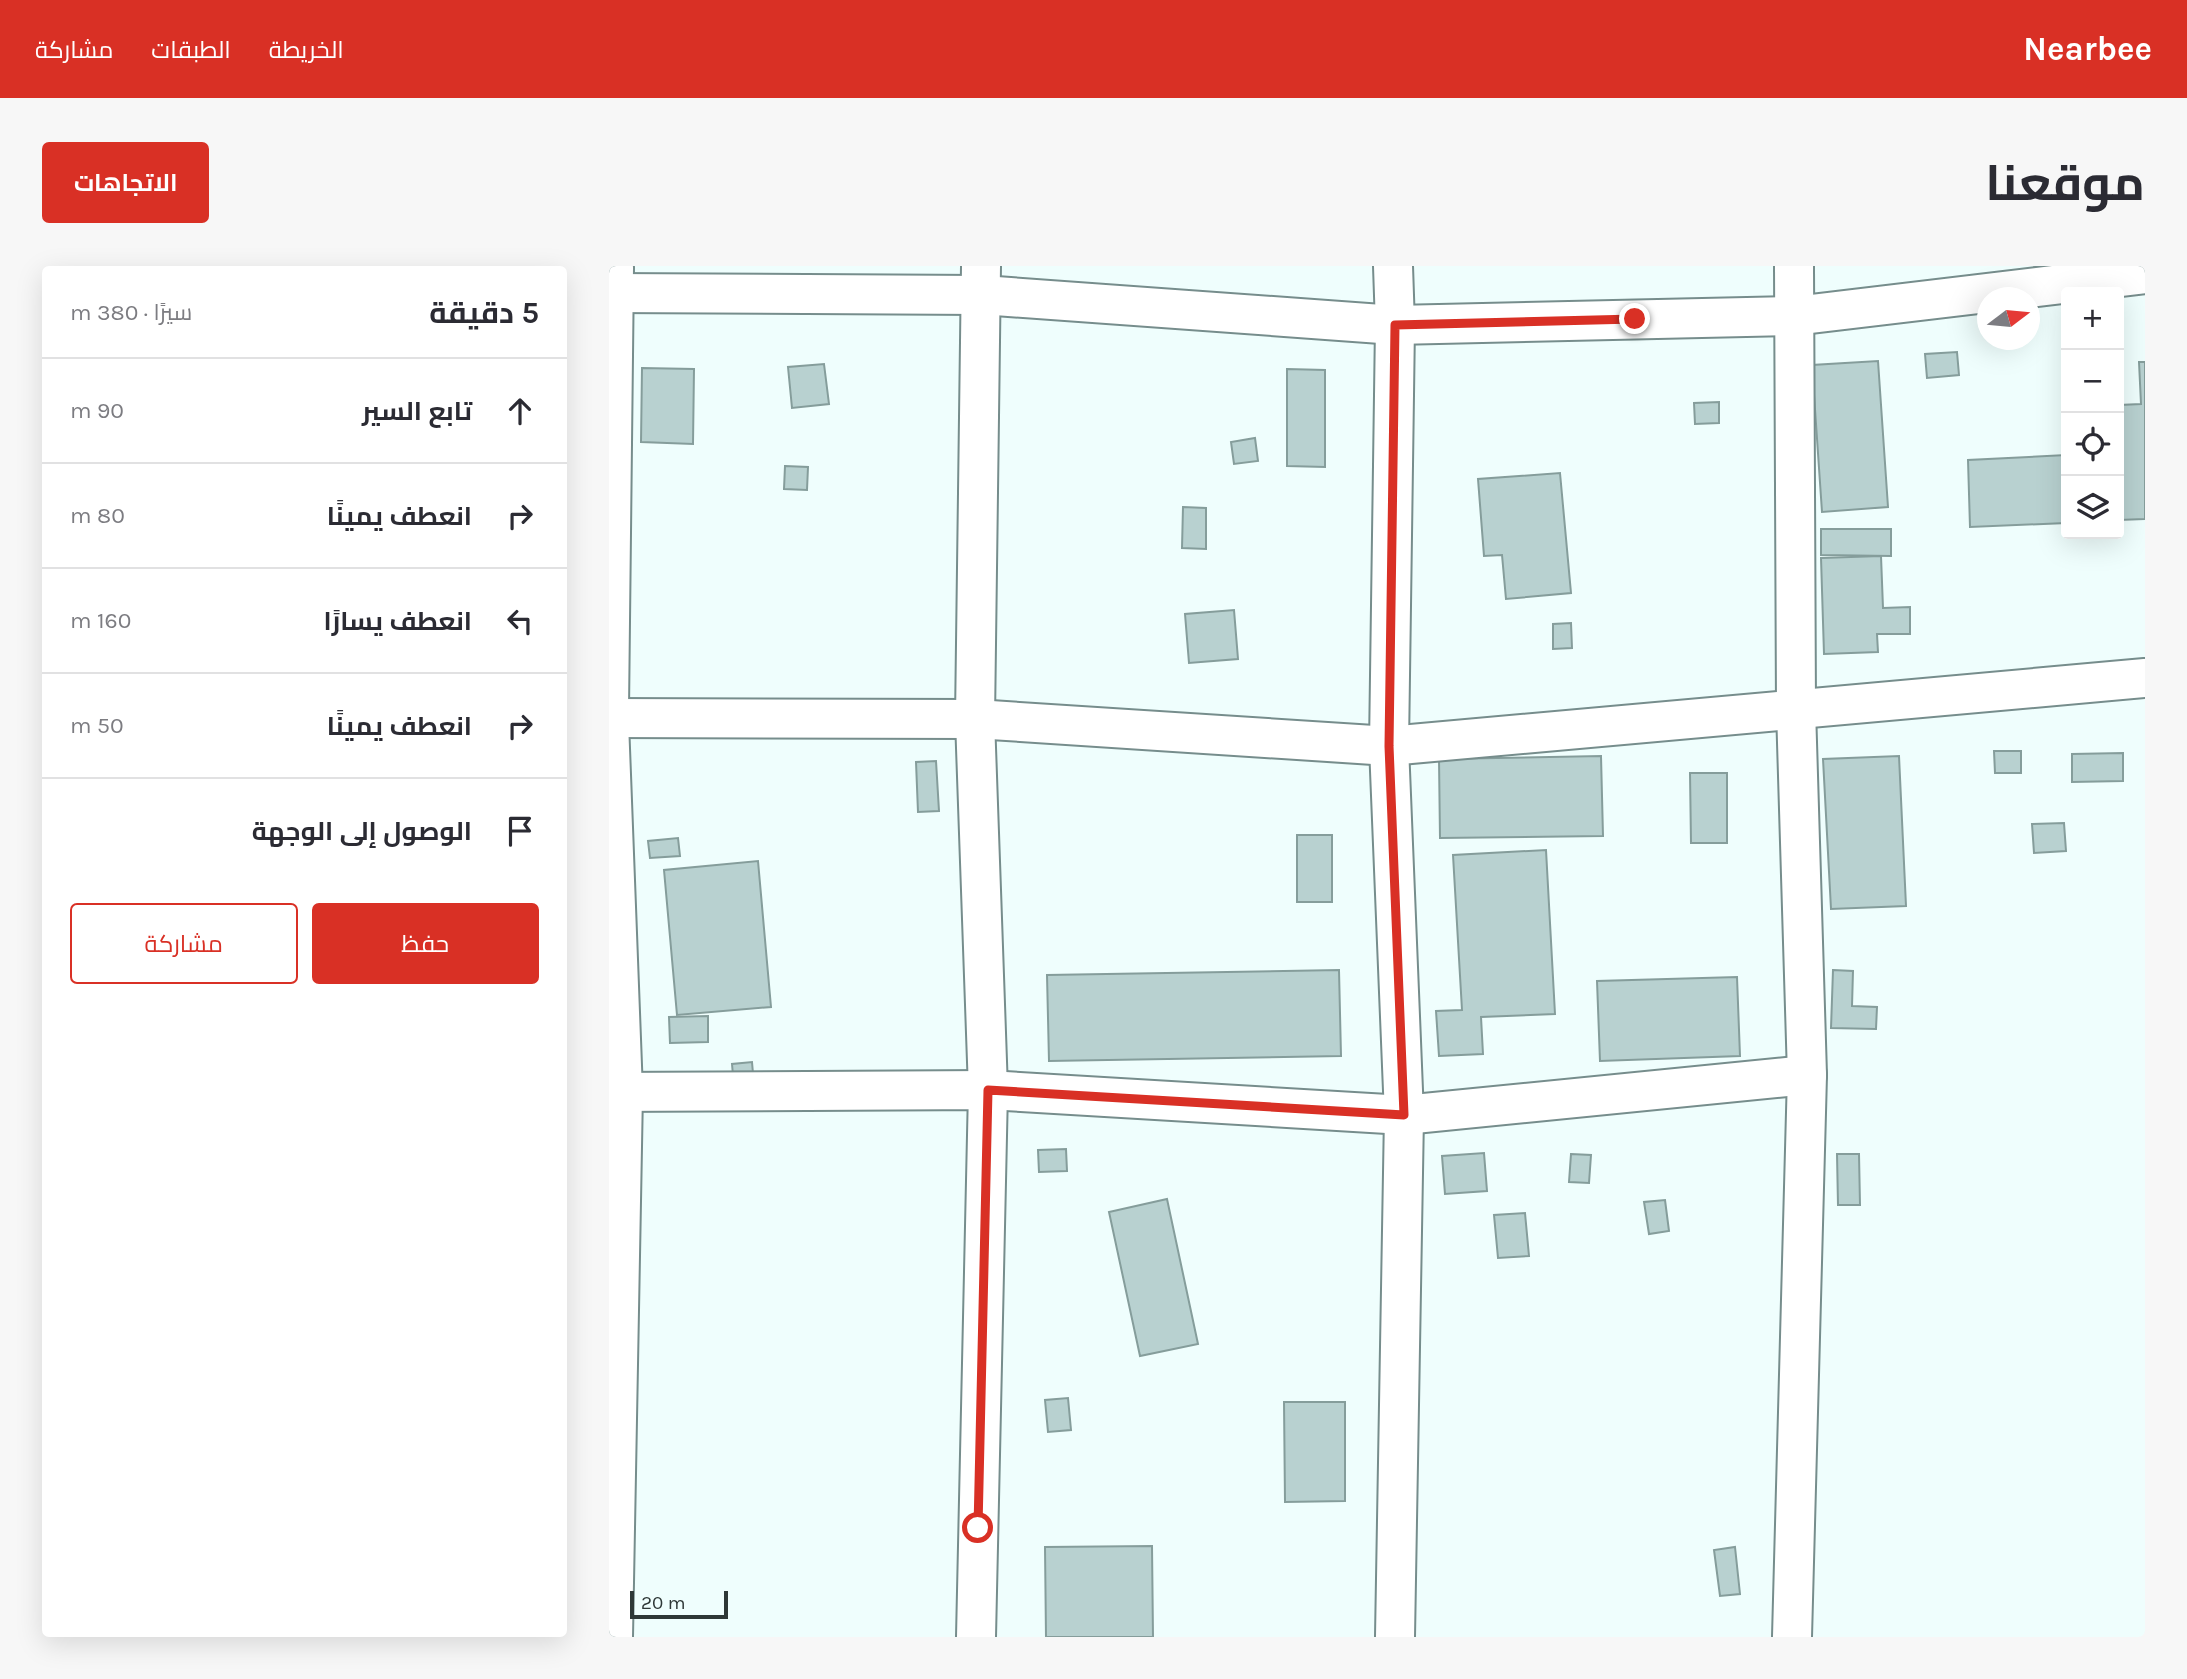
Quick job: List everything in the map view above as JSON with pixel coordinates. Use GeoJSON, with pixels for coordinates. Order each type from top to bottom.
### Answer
{"type":"FeatureCollection","features":[{"type":"Feature","properties":{"kind":"street"},"geometry":{"type":"LineString","coordinates":[[1393,266],[1395,325],[1389,746],[1404,1115],[1395,1637]]}},
{"type":"Feature","properties":{"kind":"street"},"geometry":{"type":"LineString","coordinates":[[1792,1637],[1807,1075],[1796,709],[1794,266]]}},
{"type":"Feature","properties":{"kind":"street"},"geometry":{"type":"LineString","coordinates":[[609,709],[613,284],[982,280],[1395,325],[1794,316],[2145,274]]}},
{"type":"Feature","properties":{"kind":"street"},"geometry":{"type":"LineString","coordinates":[[976,1637],[988,1090],[975,719],[982,280]]}},
{"type":"Feature","properties":{"kind":"street"},"geometry":{"type":"LineString","coordinates":[[613,1637],[616,1092],[609,720],[975,719],[1389,746],[2145,678]]}},
{"type":"Feature","properties":{"kind":"street"},"geometry":{"type":"LineString","coordinates":[[616,1092],[988,1090],[1404,1115],[1807,1075]]}},
{"type":"Feature","properties":{"kind":"building"},"geometry":{"type":"Polygon","coordinates":[[[1957,352],[1959,375],[1927,378],[1925,354],[1957,352]]]}},
{"type":"Feature","properties":{"kind":"building"},"geometry":{"type":"Polygon","coordinates":[[[1878,361],[1888,507],[1822,512],[1812,365],[1878,361]]]}},
{"type":"Feature","properties":{"kind":"building"},"geometry":{"type":"Polygon","coordinates":[[[2139,362],[2145,362],[2145,519],[2124,520],[2124,405],[2141,404],[2139,362]]]}},
{"type":"Feature","properties":{"kind":"building"},"geometry":{"type":"Polygon","coordinates":[[[824,364],[829,404],[792,408],[788,367],[824,364]]]}},
{"type":"Feature","properties":{"kind":"building"},"geometry":{"type":"Polygon","coordinates":[[[642,368],[694,369],[693,444],[641,442],[642,368]]]}},
{"type":"Feature","properties":{"kind":"building"},"geometry":{"type":"Polygon","coordinates":[[[1287,369],[1325,370],[1325,467],[1287,466],[1287,369]]]}},
{"type":"Feature","properties":{"kind":"building"},"geometry":{"type":"Polygon","coordinates":[[[1719,402],[1719,423],[1695,424],[1694,403],[1719,402]]]}},
{"type":"Feature","properties":{"kind":"building"},"geometry":{"type":"Polygon","coordinates":[[[1255,438],[1258,461],[1234,464],[1231,442],[1255,438]]]}},
{"type":"Feature","properties":{"kind":"building"},"geometry":{"type":"Polygon","coordinates":[[[2061,455],[2061,523],[1970,527],[1968,460],[2061,455]]]}},
{"type":"Feature","properties":{"kind":"building"},"geometry":{"type":"Polygon","coordinates":[[[785,466],[808,467],[807,490],[784,489],[785,466]]]}},
{"type":"Feature","properties":{"kind":"building"},"geometry":{"type":"Polygon","coordinates":[[[1560,473],[1571,593],[1506,599],[1502,555],[1484,556],[1478,479],[1560,473]]]}},
{"type":"Feature","properties":{"kind":"building"},"geometry":{"type":"Polygon","coordinates":[[[1183,507],[1206,508],[1206,549],[1182,548],[1183,507]]]}},
{"type":"Feature","properties":{"kind":"building"},"geometry":{"type":"Polygon","coordinates":[[[1821,529],[1891,529],[1891,556],[1821,555],[1821,529]]]}},
{"type":"Feature","properties":{"kind":"building"},"geometry":{"type":"Polygon","coordinates":[[[1881,556],[1883,608],[1910,607],[1910,634],[1877,634],[1878,652],[1824,654],[1821,558],[1881,556]]]}},
{"type":"Feature","properties":{"kind":"building"},"geometry":{"type":"Polygon","coordinates":[[[1234,610],[1238,659],[1189,663],[1185,614],[1234,610]]]}},
{"type":"Feature","properties":{"kind":"building"},"geometry":{"type":"Polygon","coordinates":[[[1571,623],[1572,648],[1553,649],[1553,624],[1571,623]]]}},
{"type":"Feature","properties":{"kind":"building"},"geometry":{"type":"Polygon","coordinates":[[[1994,751],[2021,751],[2021,773],[1995,773],[1994,751]]]}},
{"type":"Feature","properties":{"kind":"building"},"geometry":{"type":"Polygon","coordinates":[[[2123,753],[2123,781],[2072,782],[2072,754],[2123,753]]]}},
{"type":"Feature","properties":{"kind":"building"},"geometry":{"type":"Polygon","coordinates":[[[1601,756],[1603,836],[1440,838],[1439,759],[1601,756]]]}},
{"type":"Feature","properties":{"kind":"building"},"geometry":{"type":"Polygon","coordinates":[[[1899,756],[1906,906],[1831,909],[1823,759],[1899,756]]]}},
{"type":"Feature","properties":{"kind":"building"},"geometry":{"type":"Polygon","coordinates":[[[936,761],[939,811],[918,812],[916,762],[936,761]]]}},
{"type":"Feature","properties":{"kind":"building"},"geometry":{"type":"Polygon","coordinates":[[[1690,773],[1727,773],[1727,843],[1691,843],[1690,773]]]}},
{"type":"Feature","properties":{"kind":"building"},"geometry":{"type":"Polygon","coordinates":[[[2064,823],[2066,851],[2034,853],[2032,824],[2064,823]]]}},
{"type":"Feature","properties":{"kind":"building"},"geometry":{"type":"Polygon","coordinates":[[[1297,835],[1332,835],[1332,902],[1297,902],[1297,835]]]}},
{"type":"Feature","properties":{"kind":"building"},"geometry":{"type":"Polygon","coordinates":[[[678,838],[680,856],[650,858],[648,841],[678,838]]]}},
{"type":"Feature","properties":{"kind":"building"},"geometry":{"type":"Polygon","coordinates":[[[1546,850],[1555,1014],[1481,1017],[1483,1054],[1439,1056],[1436,1011],[1462,1010],[1453,855],[1546,850]]]}},
{"type":"Feature","properties":{"kind":"building"},"geometry":{"type":"Polygon","coordinates":[[[758,861],[771,1007],[677,1015],[664,870],[758,861]]]}},
{"type":"Feature","properties":{"kind":"building"},"geometry":{"type":"Polygon","coordinates":[[[1339,970],[1341,1056],[1049,1061],[1047,975],[1339,970]]]}},
{"type":"Feature","properties":{"kind":"building"},"geometry":{"type":"Polygon","coordinates":[[[1833,970],[1853,971],[1852,1006],[1877,1007],[1876,1029],[1831,1028],[1833,970]]]}},
{"type":"Feature","properties":{"kind":"building"},"geometry":{"type":"Polygon","coordinates":[[[1737,977],[1740,1056],[1600,1061],[1597,981],[1737,977]]]}},
{"type":"Feature","properties":{"kind":"building"},"geometry":{"type":"Polygon","coordinates":[[[708,1016],[708,1042],[670,1043],[669,1017],[708,1016]]]}},
{"type":"Feature","properties":{"kind":"building"},"geometry":{"type":"Polygon","coordinates":[[[752,1062],[754,1085],[734,1087],[732,1064],[752,1062]]]}},
{"type":"Feature","properties":{"kind":"building"},"geometry":{"type":"Polygon","coordinates":[[[1066,1149],[1067,1171],[1039,1172],[1038,1150],[1066,1149]]]}},
{"type":"Feature","properties":{"kind":"building"},"geometry":{"type":"Polygon","coordinates":[[[1484,1153],[1487,1191],[1445,1194],[1442,1156],[1484,1153]]]}},
{"type":"Feature","properties":{"kind":"building"},"geometry":{"type":"Polygon","coordinates":[[[1571,1154],[1591,1155],[1589,1183],[1569,1182],[1571,1154]]]}},
{"type":"Feature","properties":{"kind":"building"},"geometry":{"type":"Polygon","coordinates":[[[1837,1154],[1859,1154],[1860,1205],[1838,1205],[1837,1154]]]}},
{"type":"Feature","properties":{"kind":"building"},"geometry":{"type":"Polygon","coordinates":[[[1167,1199],[1198,1344],[1140,1356],[1109,1212],[1167,1199]]]}},
{"type":"Feature","properties":{"kind":"building"},"geometry":{"type":"Polygon","coordinates":[[[1665,1200],[1669,1231],[1649,1234],[1644,1202],[1665,1200]]]}},
{"type":"Feature","properties":{"kind":"building"},"geometry":{"type":"Polygon","coordinates":[[[1525,1213],[1529,1256],[1498,1258],[1494,1215],[1525,1213]]]}},
{"type":"Feature","properties":{"kind":"building"},"geometry":{"type":"Polygon","coordinates":[[[1068,1398],[1071,1430],[1048,1432],[1045,1400],[1068,1398]]]}},
{"type":"Feature","properties":{"kind":"building"},"geometry":{"type":"Polygon","coordinates":[[[1284,1402],[1345,1402],[1345,1501],[1285,1502],[1284,1402]]]}},
{"type":"Feature","properties":{"kind":"building"},"geometry":{"type":"Polygon","coordinates":[[[1152,1546],[1153,1637],[1046,1637],[1045,1547],[1152,1546]]]}},
{"type":"Feature","properties":{"kind":"building"},"geometry":{"type":"Polygon","coordinates":[[[1735,1547],[1740,1594],[1720,1596],[1714,1550],[1735,1547]]]}},
{"type":"Feature","properties":{"kind":"route"},"geometry":{"type":"LineString","coordinates":[[978,1528],[988,1090],[1404,1115],[1389,746],[1395,325],[1635,319]]}}]}
